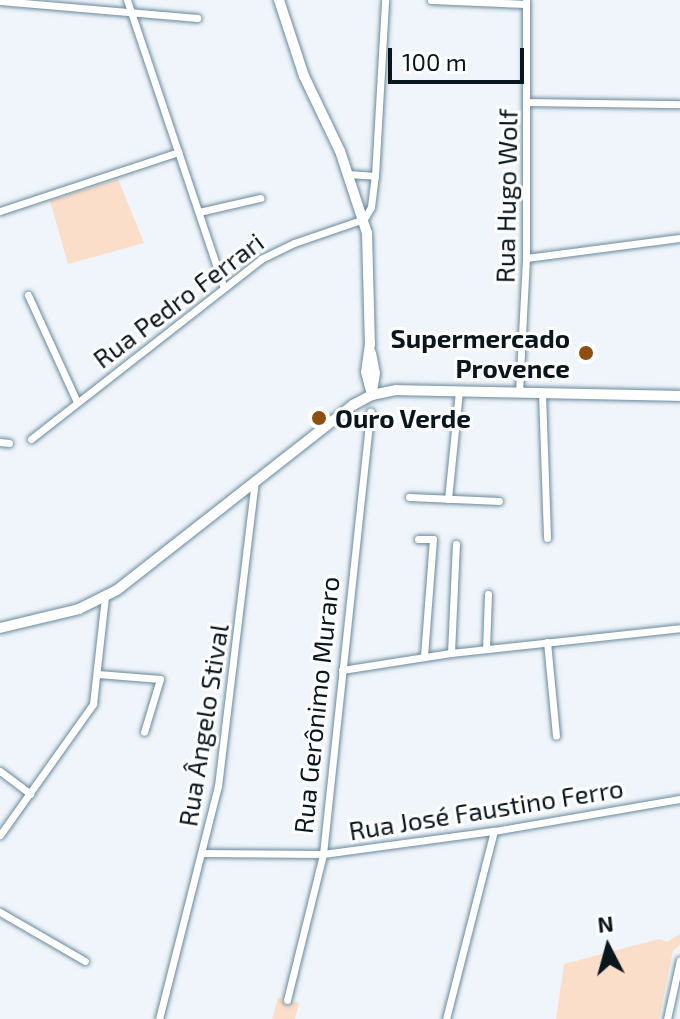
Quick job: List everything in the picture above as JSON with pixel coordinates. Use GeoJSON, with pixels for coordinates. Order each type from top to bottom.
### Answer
{"type":"FeatureCollection","features":[{"type":"Feature","properties":{"kind":"street"},"geometry":{"type":"LineString","coordinates":[[127,0],[223,285]]}},
{"type":"Feature","properties":{"kind":"street"},"geometry":{"type":"LineString","coordinates":[[279,0],[304,76],[332,131],[364,219],[370,258],[370,344],[375,373],[372,395]]}},
{"type":"Feature","properties":{"kind":"street"},"geometry":{"type":"LineString","coordinates":[[364,219],[371,207],[375,176],[385,0]]}},
{"type":"Feature","properties":{"kind":"street"},"geometry":{"type":"LineString","coordinates":[[431,0],[526,2]]}},
{"type":"Feature","properties":{"kind":"street"},"geometry":{"type":"LineString","coordinates":[[0,1],[197,18]]}},
{"type":"Feature","properties":{"kind":"street","name":"Rua Hugo Wolf"},"geometry":{"type":"LineString","coordinates":[[519,392],[526,258],[526,2]]}},
{"type":"Feature","properties":{"kind":"street"},"geometry":{"type":"LineString","coordinates":[[528,102],[680,104]]}},
{"type":"Feature","properties":{"kind":"street"},"geometry":{"type":"LineString","coordinates":[[0,211],[178,152]]}},
{"type":"Feature","properties":{"kind":"street"},"geometry":{"type":"LineString","coordinates":[[348,174],[375,176]]}},
{"type":"Feature","properties":{"kind":"street"},"geometry":{"type":"LineString","coordinates":[[199,212],[260,198]]}},
{"type":"Feature","properties":{"kind":"street","name":"Rua Pedro Ferrari"},"geometry":{"type":"LineString","coordinates":[[31,439],[223,285],[275,250],[364,219]]}},
{"type":"Feature","properties":{"kind":"street"},"geometry":{"type":"LineString","coordinates":[[526,258],[680,238]]}},
{"type":"Feature","properties":{"kind":"street"},"geometry":{"type":"LineString","coordinates":[[28,295],[77,402]]}},
{"type":"Feature","properties":{"kind":"street"},"geometry":{"type":"LineString","coordinates":[[0,628],[64,614],[105,597],[353,405],[372,395],[396,390],[680,396]]}},
{"type":"Feature","properties":{"kind":"street"},"geometry":{"type":"LineString","coordinates":[[448,499],[459,391]]}},
{"type":"Feature","properties":{"kind":"street"},"geometry":{"type":"LineString","coordinates":[[542,393],[547,538]]}},
{"type":"Feature","properties":{"kind":"street","name":"Rua Gerônimo Muraro"},"geometry":{"type":"LineString","coordinates":[[287,1000],[323,854],[370,411]]}},
{"type":"Feature","properties":{"kind":"street","name":"Rua Ângelo Stival"},"geometry":{"type":"LineString","coordinates":[[159,1019],[202,853],[226,739],[255,481]]}},
{"type":"Feature","properties":{"kind":"street"},"geometry":{"type":"LineString","coordinates":[[409,497],[499,501]]}},
{"type":"Feature","properties":{"kind":"street"},"geometry":{"type":"LineString","coordinates":[[418,539],[433,539],[424,656]]}},
{"type":"Feature","properties":{"kind":"street"},"geometry":{"type":"LineString","coordinates":[[451,653],[456,544]]}},
{"type":"Feature","properties":{"kind":"street"},"geometry":{"type":"LineString","coordinates":[[486,649],[488,594]]}},
{"type":"Feature","properties":{"kind":"street"},"geometry":{"type":"LineString","coordinates":[[0,835],[89,714],[96,698],[105,597]]}},
{"type":"Feature","properties":{"kind":"street"},"geometry":{"type":"LineString","coordinates":[[342,670],[424,656],[680,628]]}},
{"type":"Feature","properties":{"kind":"street"},"geometry":{"type":"LineString","coordinates":[[547,642],[556,736]]}},
{"type":"Feature","properties":{"kind":"street"},"geometry":{"type":"LineString","coordinates":[[98,674],[160,679],[144,732]]}},
{"type":"Feature","properties":{"kind":"street"},"geometry":{"type":"LineString","coordinates":[[0,771],[30,794]]}},
{"type":"Feature","properties":{"kind":"street","name":"Rua José Faustino Ferro"},"geometry":{"type":"LineString","coordinates":[[202,853],[323,854],[494,831],[680,799]]}},
{"type":"Feature","properties":{"kind":"street"},"geometry":{"type":"LineString","coordinates":[[446,1019],[494,831]]}},
{"type":"Feature","properties":{"kind":"street"},"geometry":{"type":"LineString","coordinates":[[0,912],[85,961]]}},
{"type":"Feature","properties":{"kind":"street"},"geometry":{"type":"LineString","coordinates":[[667,1019],[680,960]]}},
{"type":"Feature","properties":{"kind":"shaded area"},"geometry":{"type":"Polygon","coordinates":[[[118,179],[144,243],[68,264],[50,201],[118,179]]]}},
{"type":"Feature","properties":{"kind":"shaded area"},"geometry":{"type":"Polygon","coordinates":[[[680,934],[680,945],[673,951],[659,1019],[556,1019],[564,964],[659,939],[667,942],[680,934]]]}},
{"type":"Feature","properties":{"kind":"shaded area"},"geometry":{"type":"Polygon","coordinates":[[[278,998],[299,1003],[295,1019],[272,1019],[278,998]]]}},
{"type":"Feature","properties":{"kind":"place","name":"Supermercado Provence"},"geometry":{"type":"Point","coordinates":[586,353]}},
{"type":"Feature","properties":{"kind":"place","name":"Ouro Verde"},"geometry":{"type":"Point","coordinates":[319,418]}}]}
